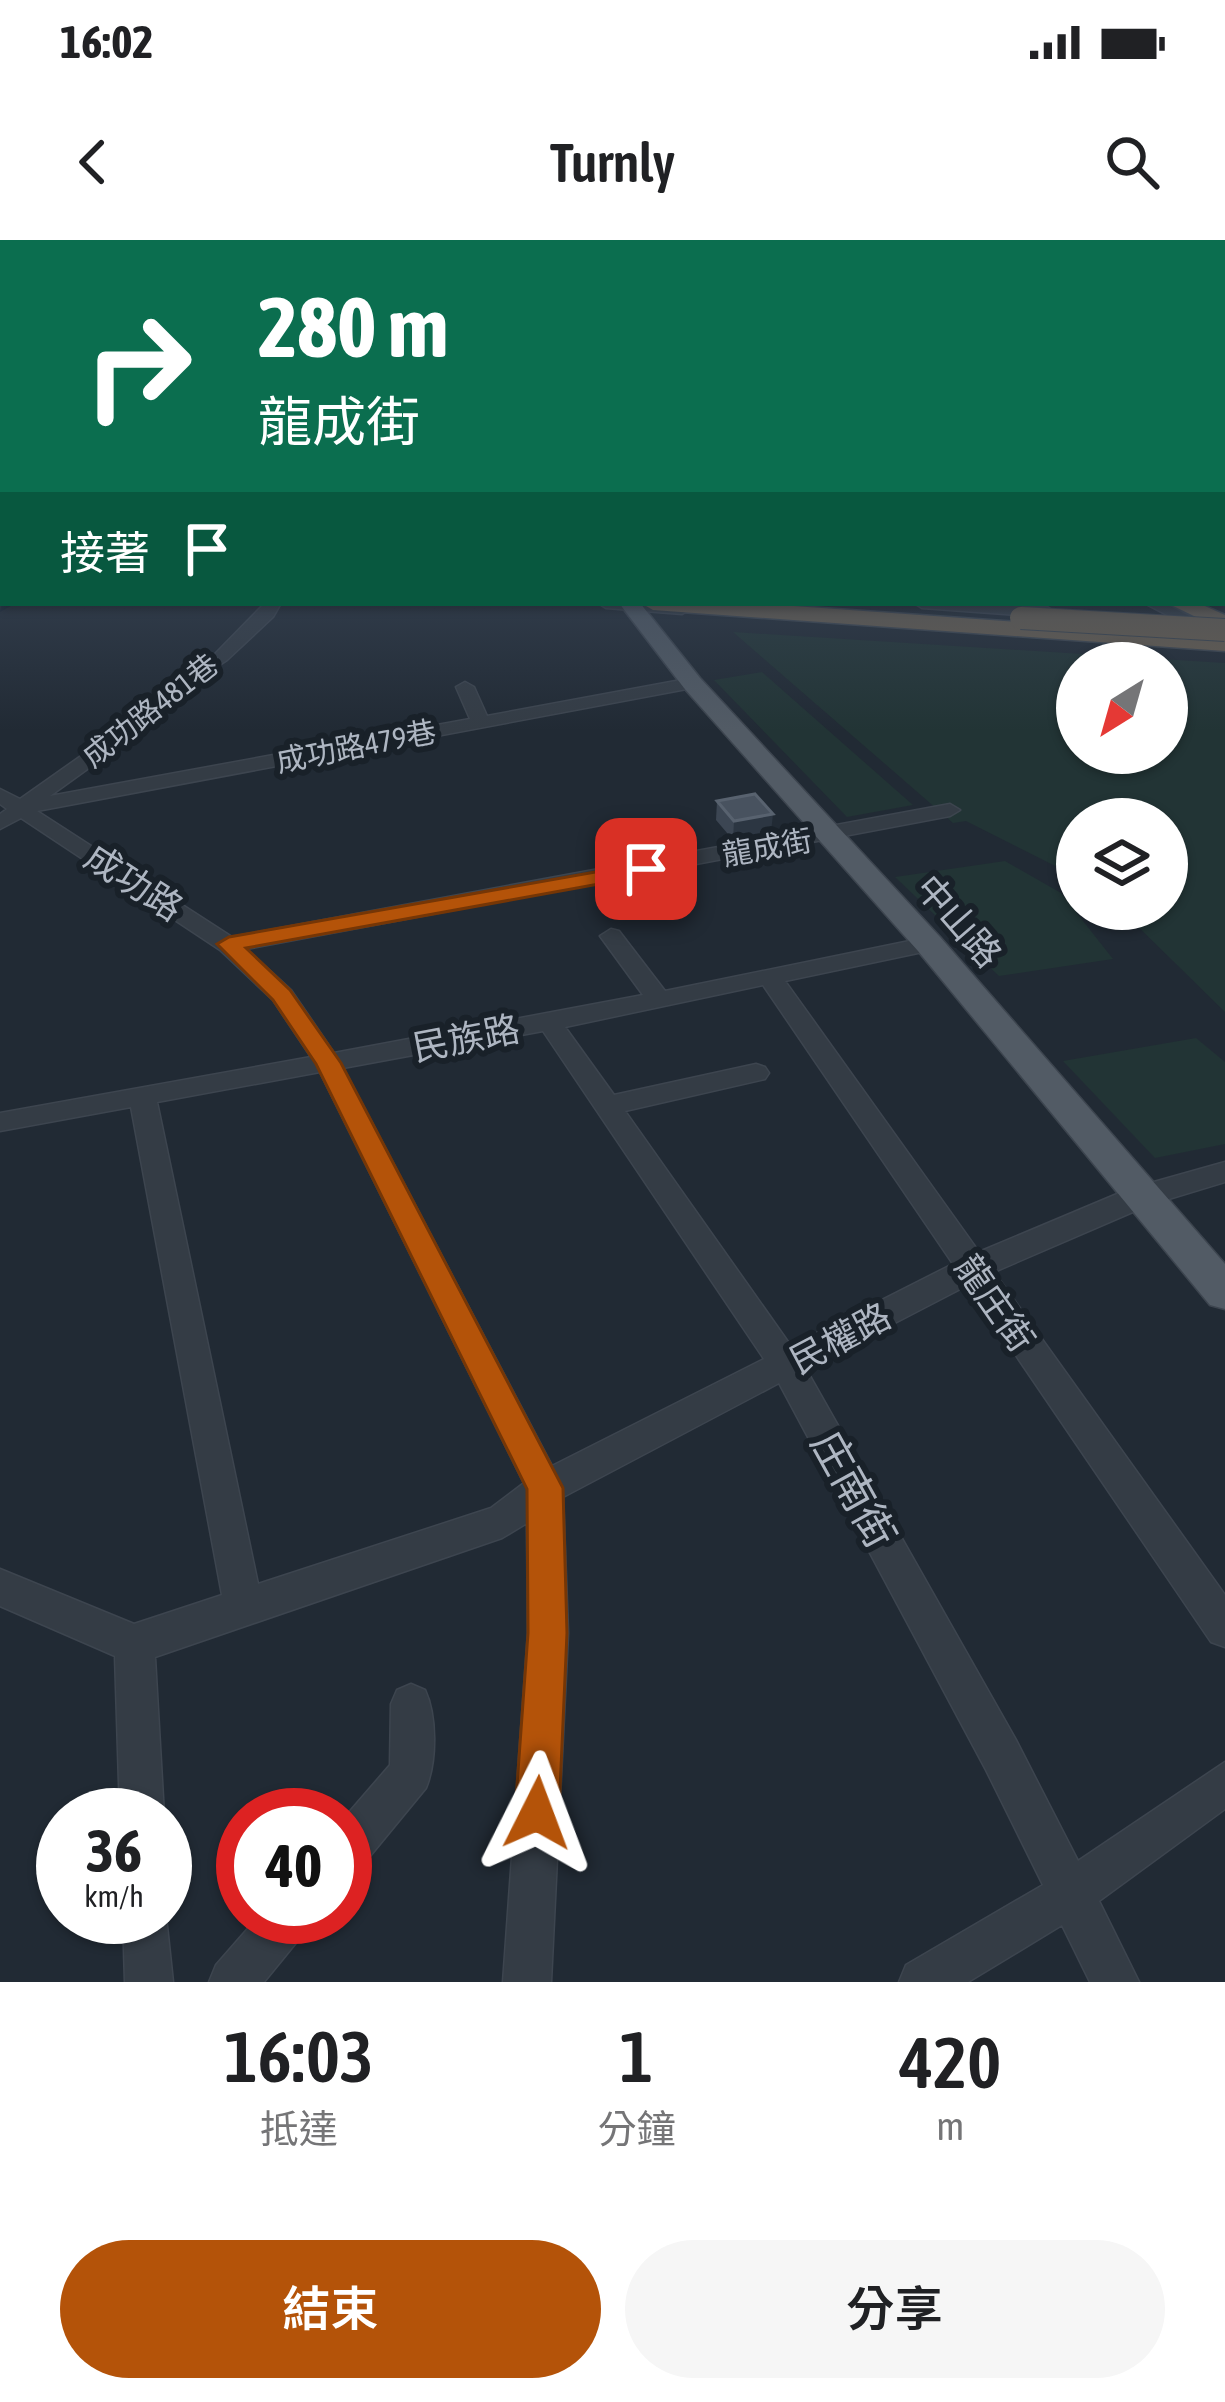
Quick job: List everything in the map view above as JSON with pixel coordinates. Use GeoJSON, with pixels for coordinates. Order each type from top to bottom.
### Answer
{"type":"FeatureCollection","features":[{"type":"Feature","properties":{"kind":"highway"},"geometry":{"type":"LineString","coordinates":[[706,606],[1225,637]]}},
{"type":"Feature","properties":{"kind":"highway"},"geometry":{"type":"LineString","coordinates":[[854,606],[1012,623]]}},
{"type":"Feature","properties":{"kind":"highway"},"geometry":{"type":"LineString","coordinates":[[1191,609],[1225,637]]}},
{"type":"Feature","properties":{"kind":"highway"},"geometry":{"type":"LineString","coordinates":[[1191,609],[1225,613]]}},
{"type":"Feature","properties":{"kind":"main road","name":"中山路"},"geometry":{"type":"LineString","coordinates":[[632,606],[692,683],[929,944],[1225,1293]]}},
{"type":"Feature","properties":{"kind":"street","name":"成功路481巷"},"geometry":{"type":"LineString","coordinates":[[6,809],[154,712],[184,681],[221,657],[271,606]]}},
{"type":"Feature","properties":{"kind":"street"},"geometry":{"type":"LineString","coordinates":[[666,606],[1225,637]]}},
{"type":"Feature","properties":{"kind":"street"},"geometry":{"type":"LineString","coordinates":[[1056,606],[1191,609]]}},
{"type":"Feature","properties":{"kind":"street","name":"成功路479巷"},"geometry":{"type":"LineString","coordinates":[[6,809],[692,683]]}},
{"type":"Feature","properties":{"kind":"street"},"geometry":{"type":"LineString","coordinates":[[465,687],[481,723]]}},
{"type":"Feature","properties":{"kind":"street","name":"成功路"},"geometry":{"type":"LineString","coordinates":[[6,809],[229,944],[282,995],[328,1063],[545,1488],[548,1633],[526,1982]]}},
{"type":"Feature","properties":{"kind":"street","name":"龍成街"},"geometry":{"type":"LineString","coordinates":[[229,944],[832,836],[950,810]]}},
{"type":"Feature","properties":{"kind":"street"},"geometry":{"type":"LineString","coordinates":[[611,936],[659,999]]}},
{"type":"Feature","properties":{"kind":"street","name":"民族路"},"geometry":{"type":"LineString","coordinates":[[0,1122],[549,1022],[929,944]]}},
{"type":"Feature","properties":{"kind":"street","name":"龍庄街"},"geometry":{"type":"LineString","coordinates":[[769,976],[1225,1628]]}},
{"type":"Feature","properties":{"kind":"street","name":"庄南街"},"geometry":{"type":"LineString","coordinates":[[549,1022],[787,1366],[1001,1755],[1115,1982]]}},
{"type":"Feature","properties":{"kind":"street"},"geometry":{"type":"LineString","coordinates":[[606,1106],[756,1073]]}},
{"type":"Feature","properties":{"kind":"street"},"geometry":{"type":"LineString","coordinates":[[142,1094],[243,1604]]}},
{"type":"Feature","properties":{"kind":"street","name":"民權路"},"geometry":{"type":"LineString","coordinates":[[134,1643],[502,1521],[545,1488],[971,1269],[1139,1197],[1225,1172]]}},
{"type":"Feature","properties":{"kind":"street"},"geometry":{"type":"LineString","coordinates":[[0,1587],[134,1643],[141,1788]]}},
{"type":"Feature","properties":{"kind":"street"},"geometry":{"type":"LineString","coordinates":[[372,1818],[411,1773],[411,1704]]}},
{"type":"Feature","properties":{"kind":"street"},"geometry":{"type":"LineString","coordinates":[[923,1982],[1068,1896],[1225,1783]]}},
{"type":"Feature","properties":{"kind":"street"},"geometry":{"type":"LineString","coordinates":[[147,1944],[149,1982]]}},
{"type":"Feature","properties":{"kind":"street"},"geometry":{"type":"LineString","coordinates":[[233,1982],[265,1944]]}},
{"type":"Feature","properties":{"kind":"shaded area"},"geometry":{"type":"Polygon","coordinates":[[[733,632],[1056,652],[1056,774],[1188,774],[1188,661],[1225,663],[1225,1012],[1141,930],[1188,930],[1188,798],[1056,798],[1056,866],[966,821],[953,823],[733,632]]]}},
{"type":"Feature","properties":{"kind":"shaded area"},"geometry":{"type":"Polygon","coordinates":[[[762,672],[913,805],[847,817],[714,680],[762,672]]]}},
{"type":"Feature","properties":{"kind":"shaded area"},"geometry":{"type":"Polygon","coordinates":[[[1005,861],[1056,890],[1056,930],[1090,930],[1113,959],[999,976],[895,877],[1005,861]]]}},
{"type":"Feature","properties":{"kind":"shaded area"},"geometry":{"type":"Polygon","coordinates":[[[1196,1038],[1225,1062],[1225,1144],[1155,1158],[1063,1061],[1196,1038]]]}},
{"type":"Feature","properties":{"kind":"building"},"geometry":{"type":"Polygon","coordinates":[[[755,794],[773,814],[734,821],[717,801],[755,794]]]}},
{"type":"Feature","properties":{"kind":"route"},"geometry":{"type":"LineString","coordinates":[[537,1813],[548,1633],[545,1488],[328,1063],[282,995],[229,944],[646,869]]}}]}
